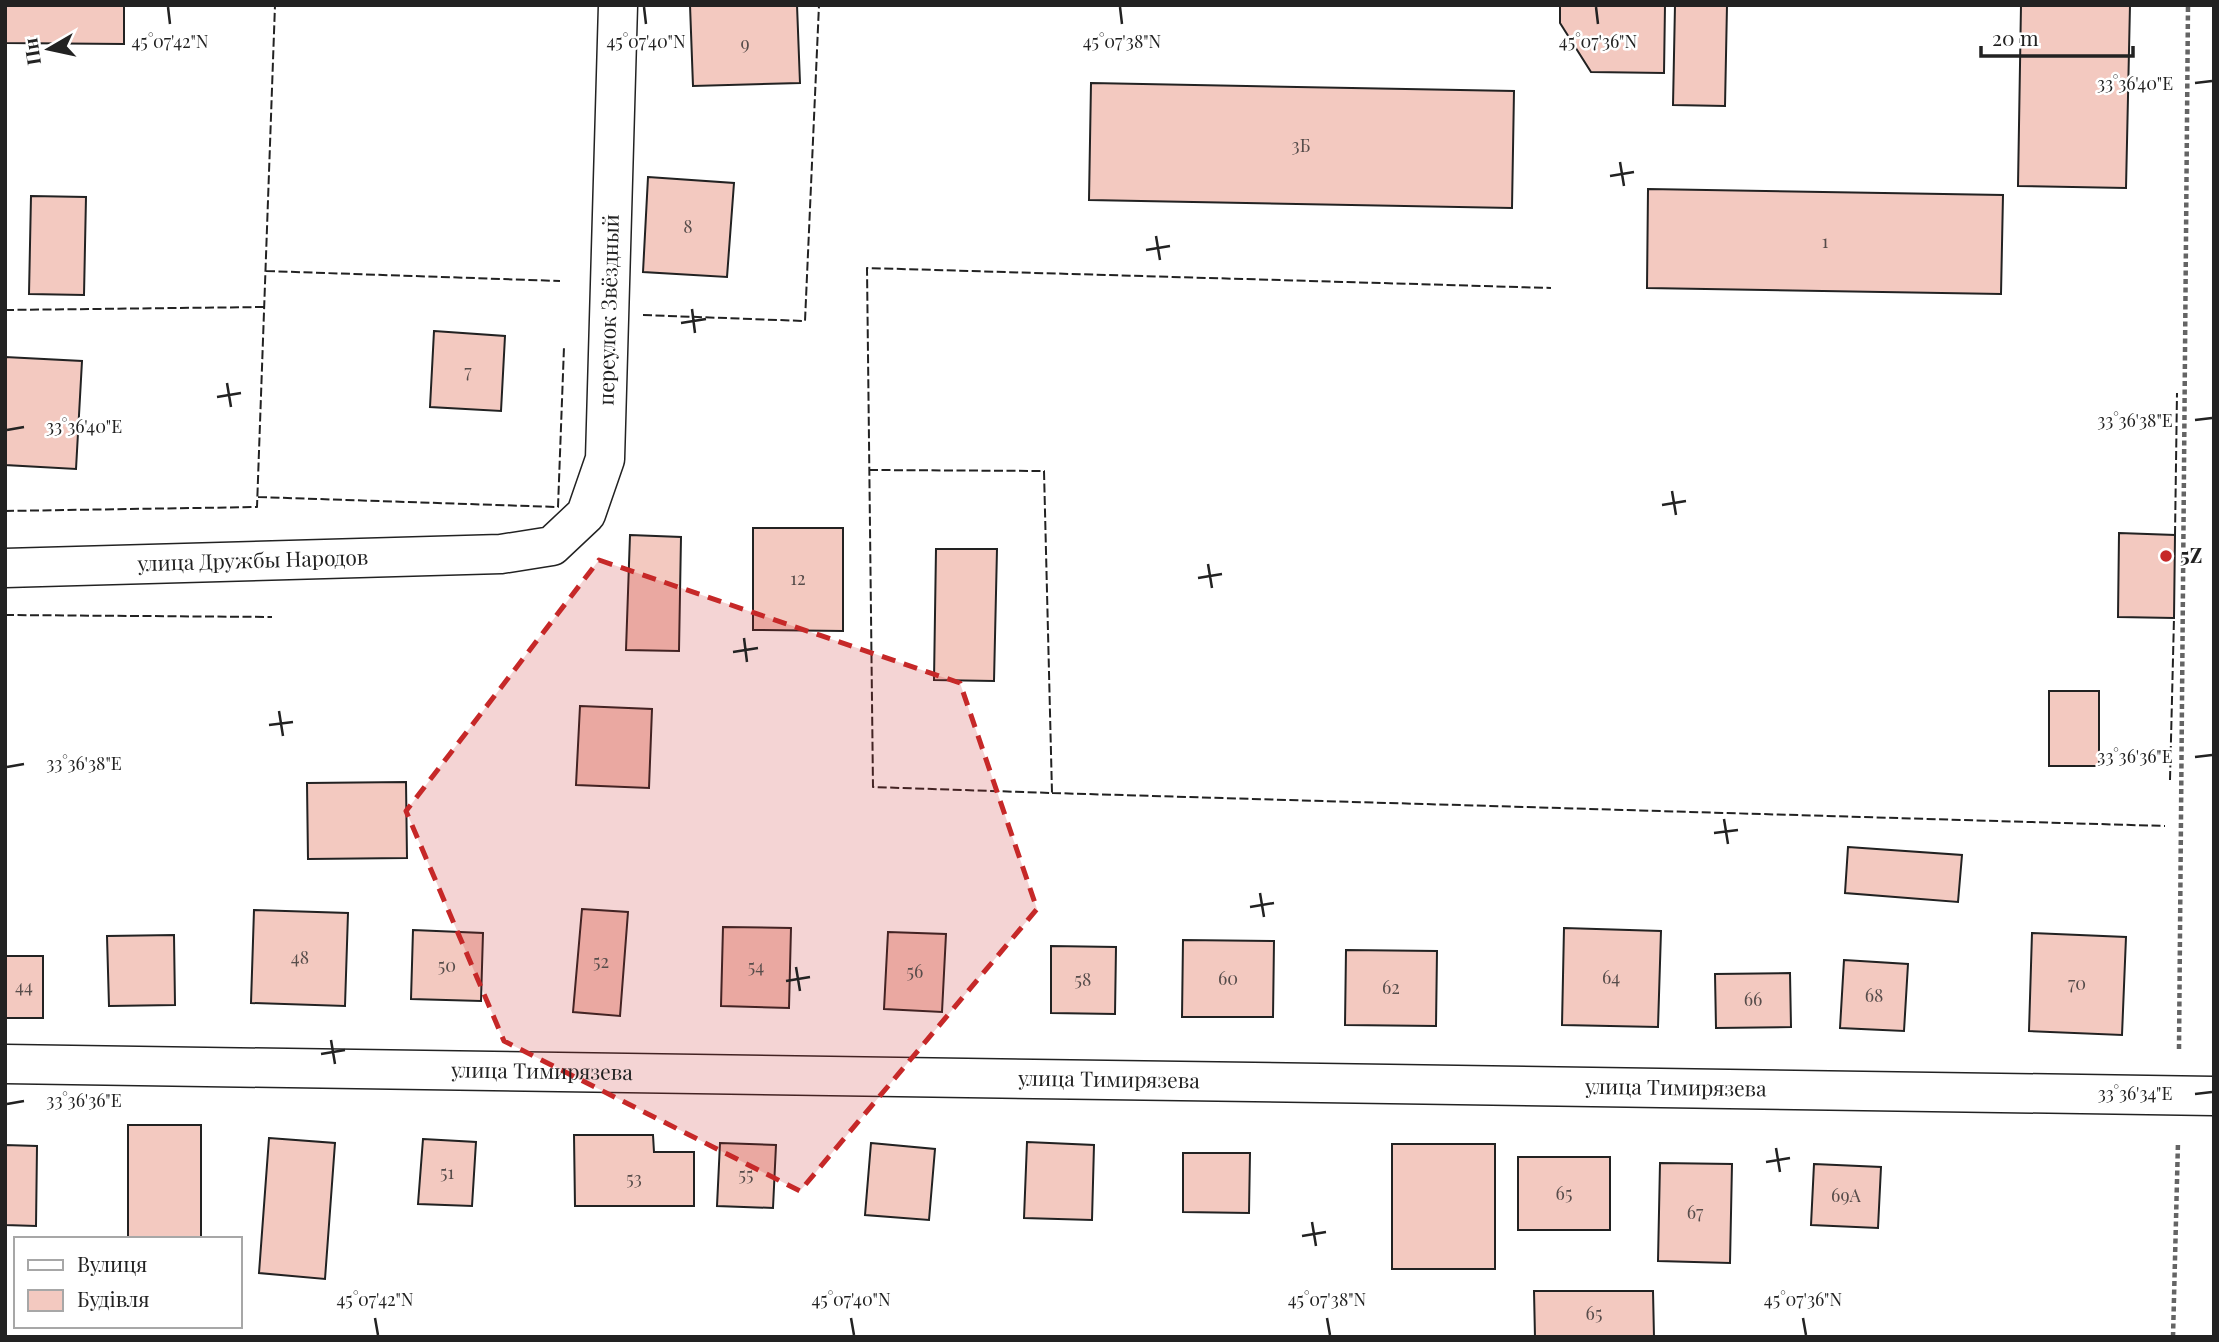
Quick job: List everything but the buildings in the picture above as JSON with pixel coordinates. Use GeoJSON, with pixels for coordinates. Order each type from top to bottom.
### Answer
{"type":"FeatureCollection","features":[{"type":"Feature","properties":{"kind":"street","name":"переулок Звёздный"},"geometry":{"type":"LineString","coordinates":[[500,554],[551,546],[586,514],[604,458],[618,5]]}},
{"type":"Feature","properties":{"kind":"street","name":"улица Дружбы Народов"},"geometry":{"type":"LineString","coordinates":[[5,568],[500,554]]}},
{"type":"Feature","properties":{"kind":"street","name":"улица Тимирязева"},"geometry":{"type":"LineString","coordinates":[[5,1064],[2196,1096]]}},
{"type":"Feature","properties":{"kind":"path"},"geometry":{"type":"LineString","coordinates":[[2173,1337],[2196,1096],[2188,5]]}},
{"type":"Feature","properties":{"kind":"highlighted area"},"geometry":{"type":"Polygon","coordinates":[[[599,560],[960,683],[1037,909],[800,1191],[504,1041],[406,811],[599,560]]]}},
{"type":"Feature","properties":{"kind":"fence"},"geometry":{"type":"LineString","coordinates":[[5,511],[257,507],[275,5]]}},
{"type":"Feature","properties":{"kind":"fence"},"geometry":{"type":"LineString","coordinates":[[643,315],[805,321],[819,5]]}},
{"type":"Feature","properties":{"kind":"fence"},"geometry":{"type":"LineString","coordinates":[[869,470],[1044,471],[1052,793],[873,787],[867,268],[1551,288]]}},
{"type":"Feature","properties":{"kind":"fence"},"geometry":{"type":"LineString","coordinates":[[266,271],[560,281]]}},
{"type":"Feature","properties":{"kind":"fence"},"geometry":{"type":"LineString","coordinates":[[5,310],[264,307]]}},
{"type":"Feature","properties":{"kind":"fence"},"geometry":{"type":"LineString","coordinates":[[258,497],[558,507],[564,347]]}},
{"type":"Feature","properties":{"kind":"fence"},"geometry":{"type":"LineString","coordinates":[[2175,535],[2177,393]]}},
{"type":"Feature","properties":{"kind":"fence"},"geometry":{"type":"LineString","coordinates":[[5,615],[272,617]]}},
{"type":"Feature","properties":{"kind":"fence"},"geometry":{"type":"LineString","coordinates":[[2170,780],[2174,618]]}},
{"type":"Feature","properties":{"kind":"fence"},"geometry":{"type":"LineString","coordinates":[[1052,793],[2165,826]]}},
{"type":"Feature","properties":{"kind":"place","name":"5Z"},"geometry":{"type":"Point","coordinates":[2166,556]}}]}
